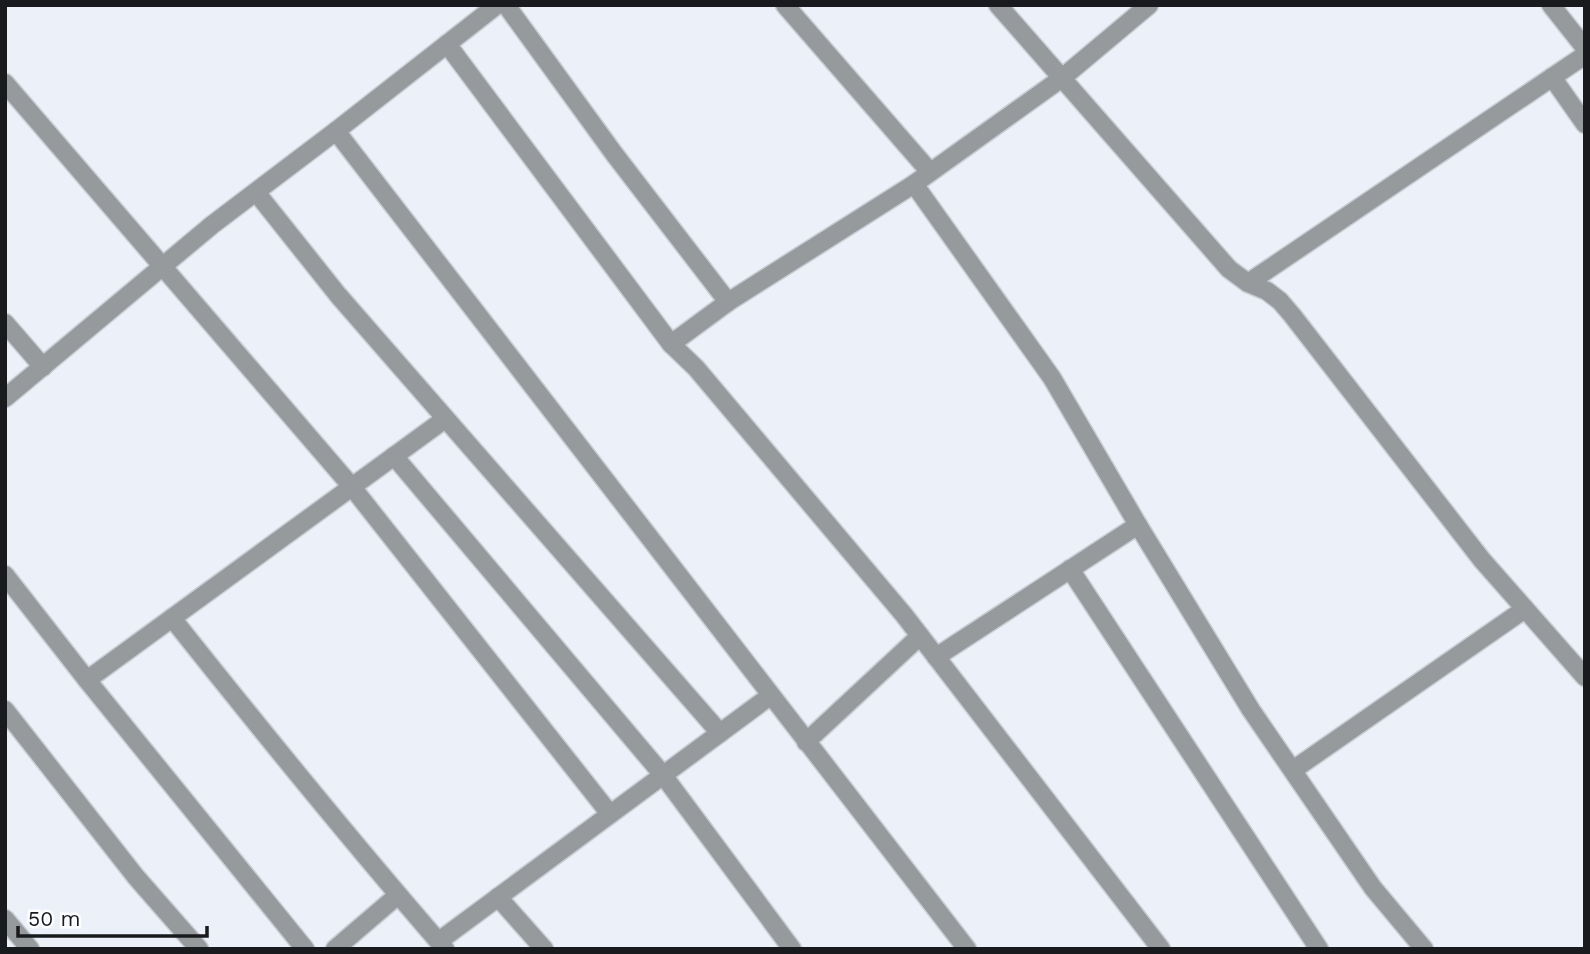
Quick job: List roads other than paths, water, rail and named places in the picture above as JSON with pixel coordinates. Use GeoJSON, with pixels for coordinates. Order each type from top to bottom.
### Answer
{"type":"FeatureCollection","features":[{"type":"Feature","properties":{"kind":"street"},"geometry":{"type":"LineString","coordinates":[[5,398],[212,225],[497,5]]}},
{"type":"Feature","properties":{"kind":"street"},"geometry":{"type":"LineString","coordinates":[[506,5],[615,155],[729,302]]}},
{"type":"Feature","properties":{"kind":"street"},"geometry":{"type":"LineString","coordinates":[[785,5],[930,172]]}},
{"type":"Feature","properties":{"kind":"street"},"geometry":{"type":"LineString","coordinates":[[998,5],[1229,269],[1280,301],[1482,560],[1585,677]]}},
{"type":"Feature","properties":{"kind":"street"},"geometry":{"type":"LineString","coordinates":[[671,344],[729,302],[914,184],[1062,78],[1149,5]]}},
{"type":"Feature","properties":{"kind":"street"},"geometry":{"type":"LineString","coordinates":[[1550,5],[1585,48]]}},
{"type":"Feature","properties":{"kind":"street"},"geometry":{"type":"LineString","coordinates":[[447,44],[671,344],[696,368],[895,604],[1161,949]]}},
{"type":"Feature","properties":{"kind":"street"},"geometry":{"type":"LineString","coordinates":[[1248,282],[1585,55]]}},
{"type":"Feature","properties":{"kind":"street"},"geometry":{"type":"LineString","coordinates":[[1552,77],[1585,124]]}},
{"type":"Feature","properties":{"kind":"street"},"geometry":{"type":"LineString","coordinates":[[5,83],[352,487],[610,814]]}},
{"type":"Feature","properties":{"kind":"street"},"geometry":{"type":"LineString","coordinates":[[336,131],[967,949]]}},
{"type":"Feature","properties":{"kind":"street"},"geometry":{"type":"LineString","coordinates":[[914,184],[1052,378],[1251,710],[1373,888],[1424,949]]}},
{"type":"Feature","properties":{"kind":"street"},"geometry":{"type":"LineString","coordinates":[[256,192],[338,295],[720,733]]}},
{"type":"Feature","properties":{"kind":"street"},"geometry":{"type":"LineString","coordinates":[[5,323],[43,367]]}},
{"type":"Feature","properties":{"kind":"street"},"geometry":{"type":"LineString","coordinates":[[88,680],[445,419]]}},
{"type":"Feature","properties":{"kind":"street"},"geometry":{"type":"LineString","coordinates":[[394,456],[663,775],[792,949]]}},
{"type":"Feature","properties":{"kind":"street"},"geometry":{"type":"LineString","coordinates":[[936,657],[1138,525]]}},
{"type":"Feature","properties":{"kind":"street"},"geometry":{"type":"LineString","coordinates":[[1070,569],[1319,949]]}},
{"type":"Feature","properties":{"kind":"street"},"geometry":{"type":"LineString","coordinates":[[5,575],[305,949]]}},
{"type":"Feature","properties":{"kind":"street"},"geometry":{"type":"LineString","coordinates":[[1293,770],[1525,608]]}},
{"type":"Feature","properties":{"kind":"street"},"geometry":{"type":"LineString","coordinates":[[172,618],[442,945],[498,897],[770,696]]}},
{"type":"Feature","properties":{"kind":"street"},"geometry":{"type":"LineString","coordinates":[[806,742],[920,636]]}},
{"type":"Feature","properties":{"kind":"street"},"geometry":{"type":"LineString","coordinates":[[5,710],[136,877],[199,949]]}},
{"type":"Feature","properties":{"kind":"street"},"geometry":{"type":"LineString","coordinates":[[335,949],[398,895]]}},
{"type":"Feature","properties":{"kind":"street"},"geometry":{"type":"LineString","coordinates":[[498,897],[544,949]]}},
{"type":"Feature","properties":{"kind":"street"},"geometry":{"type":"LineString","coordinates":[[5,919],[30,949]]}}]}
